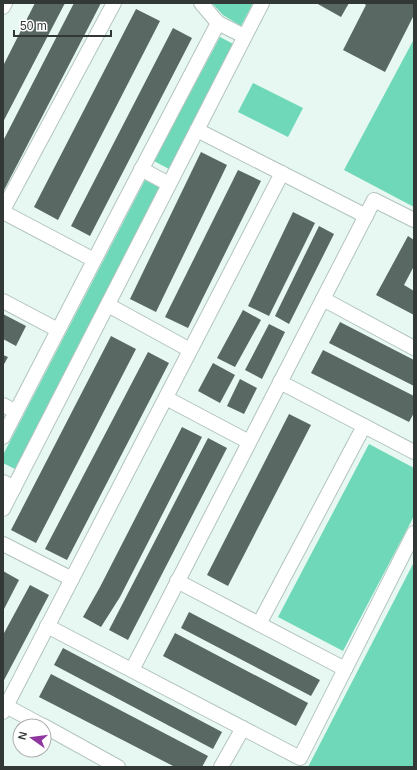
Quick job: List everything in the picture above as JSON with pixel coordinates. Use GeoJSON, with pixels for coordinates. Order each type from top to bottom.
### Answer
{"type":"FeatureCollection","features":[{"type":"Feature","properties":{"kind":"street"},"geometry":{"type":"LineString","coordinates":[[3,7],[5,3]]}},
{"type":"Feature","properties":{"kind":"street"},"geometry":{"type":"LineString","coordinates":[[94,260],[3,211],[114,3]]}},
{"type":"Feature","properties":{"kind":"street"},"geometry":{"type":"LineString","coordinates":[[201,3],[218,22],[244,36]]}},
{"type":"Feature","properties":{"kind":"street"},"geometry":{"type":"LineString","coordinates":[[3,509],[8,485],[108,305],[262,3]]}},
{"type":"Feature","properties":{"kind":"street"},"geometry":{"type":"LineString","coordinates":[[3,438],[218,22]]}},
{"type":"Feature","properties":{"kind":"street"},"geometry":{"type":"LineString","coordinates":[[197,130],[366,216]]}},
{"type":"Feature","properties":{"kind":"street"},"geometry":{"type":"LineString","coordinates":[[141,169],[169,184]]}},
{"type":"Feature","properties":{"kind":"street"},"geometry":{"type":"LineString","coordinates":[[26,718],[5,709],[282,173]]}},
{"type":"Feature","properties":{"kind":"street"},"geometry":{"type":"LineString","coordinates":[[132,670],[374,200],[414,220]]}},
{"type":"Feature","properties":{"kind":"street"},"geometry":{"type":"LineString","coordinates":[[323,299],[414,348]]}},
{"type":"Feature","properties":{"kind":"street"},"geometry":{"type":"LineString","coordinates":[[3,301],[58,330]]}},
{"type":"Feature","properties":{"kind":"street"},"geometry":{"type":"LineString","coordinates":[[108,305],[190,350]]}},
{"type":"Feature","properties":{"kind":"street"},"geometry":{"type":"LineString","coordinates":[[280,382],[414,452]]}},
{"type":"Feature","properties":{"kind":"street"},"geometry":{"type":"LineString","coordinates":[[166,398],[249,442]]}},
{"type":"Feature","properties":{"kind":"street"},"geometry":{"type":"LineString","coordinates":[[3,405],[16,412]]}},
{"type":"Feature","properties":{"kind":"street"},"geometry":{"type":"LineString","coordinates":[[259,624],[364,426]]}},
{"type":"Feature","properties":{"kind":"street"},"geometry":{"type":"LineString","coordinates":[[47,626],[300,758],[414,533]]}},
{"type":"Feature","properties":{"kind":"street"},"geometry":{"type":"LineString","coordinates":[[3,544],[72,579]]}},
{"type":"Feature","properties":{"kind":"street"},"geometry":{"type":"LineString","coordinates":[[177,581],[345,669]]}},
{"type":"Feature","properties":{"kind":"street"},"geometry":{"type":"LineString","coordinates":[[221,767],[243,728]]}},
{"type":"Feature","properties":{"kind":"street"},"geometry":{"type":"LineString","coordinates":[[52,730],[118,767]]}},
{"type":"Feature","properties":{"kind":"green space"},"geometry":{"type":"Polygon","coordinates":[[[212,3],[253,3],[241,26],[223,15],[212,3]]]}},
{"type":"Feature","properties":{"kind":"green space"},"geometry":{"type":"Polygon","coordinates":[[[220,37],[235,45],[169,169],[154,161],[220,37]]]}},
{"type":"Feature","properties":{"kind":"green space"},"geometry":{"type":"Polygon","coordinates":[[[414,39],[414,207],[344,170],[414,39]]]}},
{"type":"Feature","properties":{"kind":"green space"},"geometry":{"type":"Polygon","coordinates":[[[253,83],[303,108],[288,137],[238,112],[253,83]]]}},
{"type":"Feature","properties":{"kind":"green space"},"geometry":{"type":"Polygon","coordinates":[[[145,180],[160,188],[15,469],[3,463],[3,455],[145,180]]]}},
{"type":"Feature","properties":{"kind":"green space"},"geometry":{"type":"Polygon","coordinates":[[[369,444],[414,468],[414,516],[343,651],[278,617],[369,444]]]}},
{"type":"Feature","properties":{"kind":"green space"},"geometry":{"type":"Polygon","coordinates":[[[414,562],[414,767],[308,767],[414,562]]]}},
{"type":"Feature","properties":{"kind":"building"},"geometry":{"type":"Polygon","coordinates":[[[35,3],[65,3],[3,122],[3,66],[35,3]]]}},
{"type":"Feature","properties":{"kind":"building"},"geometry":{"type":"Polygon","coordinates":[[[74,3],[101,3],[3,192],[3,141],[74,3]]]}},
{"type":"Feature","properties":{"kind":"building"},"geometry":{"type":"Polygon","coordinates":[[[316,3],[349,3],[341,17],[316,3]]]}},
{"type":"Feature","properties":{"kind":"building"},"geometry":{"type":"Polygon","coordinates":[[[363,3],[414,3],[414,15],[385,72],[343,50],[366,5],[363,3]]]}},
{"type":"Feature","properties":{"kind":"building"},"geometry":{"type":"Polygon","coordinates":[[[136,9],[160,21],[58,220],[34,207],[136,9]]]}},
{"type":"Feature","properties":{"kind":"building"},"geometry":{"type":"Polygon","coordinates":[[[173,28],[192,38],[90,236],[71,226],[173,28]]]}},
{"type":"Feature","properties":{"kind":"building"},"geometry":{"type":"Polygon","coordinates":[[[201,152],[227,165],[156,312],[130,299],[201,152]]]}},
{"type":"Feature","properties":{"kind":"building"},"geometry":{"type":"Polygon","coordinates":[[[238,170],[261,181],[188,328],[165,317],[238,170]]]}},
{"type":"Feature","properties":{"kind":"building"},"geometry":{"type":"Polygon","coordinates":[[[293,212],[315,223],[269,316],[248,306],[293,212]]]}},
{"type":"Feature","properties":{"kind":"building"},"geometry":{"type":"Polygon","coordinates":[[[319,226],[334,234],[289,324],[275,316],[319,226]]]}},
{"type":"Feature","properties":{"kind":"building"},"geometry":{"type":"Polygon","coordinates":[[[408,236],[414,240],[414,266],[404,285],[414,291],[414,315],[376,295],[408,236]]]}},
{"type":"Feature","properties":{"kind":"building"},"geometry":{"type":"Polygon","coordinates":[[[243,310],[261,320],[235,367],[217,358],[243,310]]]}},
{"type":"Feature","properties":{"kind":"building"},"geometry":{"type":"Polygon","coordinates":[[[3,314],[26,326],[16,346],[3,339],[3,314]]]}},
{"type":"Feature","properties":{"kind":"building"},"geometry":{"type":"Polygon","coordinates":[[[340,322],[414,360],[414,386],[329,343],[340,322]]]}},
{"type":"Feature","properties":{"kind":"building"},"geometry":{"type":"Polygon","coordinates":[[[269,324],[285,332],[262,379],[245,370],[269,324]]]}},
{"type":"Feature","properties":{"kind":"building"},"geometry":{"type":"Polygon","coordinates":[[[111,336],[136,349],[36,543],[11,530],[111,336]]]}},
{"type":"Feature","properties":{"kind":"building"},"geometry":{"type":"Polygon","coordinates":[[[323,350],[414,396],[414,413],[409,422],[311,373],[323,350]]]}},
{"type":"Feature","properties":{"kind":"building"},"geometry":{"type":"Polygon","coordinates":[[[148,352],[169,363],[67,560],[45,549],[148,352]]]}},
{"type":"Feature","properties":{"kind":"building"},"geometry":{"type":"Polygon","coordinates":[[[3,355],[8,357],[3,366],[3,355]]]}},
{"type":"Feature","properties":{"kind":"building"},"geometry":{"type":"Polygon","coordinates":[[[213,363],[235,375],[220,403],[198,391],[213,363]]]}},
{"type":"Feature","properties":{"kind":"building"},"geometry":{"type":"Polygon","coordinates":[[[240,379],[257,388],[244,414],[227,406],[240,379]]]}},
{"type":"Feature","properties":{"kind":"building"},"geometry":{"type":"Polygon","coordinates":[[[289,414],[311,425],[228,586],[207,575],[289,414]]]}},
{"type":"Feature","properties":{"kind":"building"},"geometry":{"type":"Polygon","coordinates":[[[182,427],[202,437],[120,597],[101,627],[83,617],[100,587],[182,427]]]}},
{"type":"Feature","properties":{"kind":"building"},"geometry":{"type":"Polygon","coordinates":[[[208,438],[227,448],[128,640],[109,630],[208,438]]]}},
{"type":"Feature","properties":{"kind":"building"},"geometry":{"type":"Polygon","coordinates":[[[3,571],[19,580],[3,611],[3,571]]]}},
{"type":"Feature","properties":{"kind":"building"},"geometry":{"type":"Polygon","coordinates":[[[30,585],[49,595],[3,682],[3,635],[30,585]]]}},
{"type":"Feature","properties":{"kind":"building"},"geometry":{"type":"Polygon","coordinates":[[[189,612],[320,680],[311,696],[181,628],[189,612]]]}},
{"type":"Feature","properties":{"kind":"building"},"geometry":{"type":"Polygon","coordinates":[[[175,633],[308,703],[296,726],[163,656],[175,633]]]}},
{"type":"Feature","properties":{"kind":"building"},"geometry":{"type":"Polygon","coordinates":[[[63,648],[222,732],[213,749],[54,665],[63,648]]]}},
{"type":"Feature","properties":{"kind":"building"},"geometry":{"type":"Polygon","coordinates":[[[51,674],[208,756],[202,767],[175,767],[39,697],[51,674]]]}}]}
